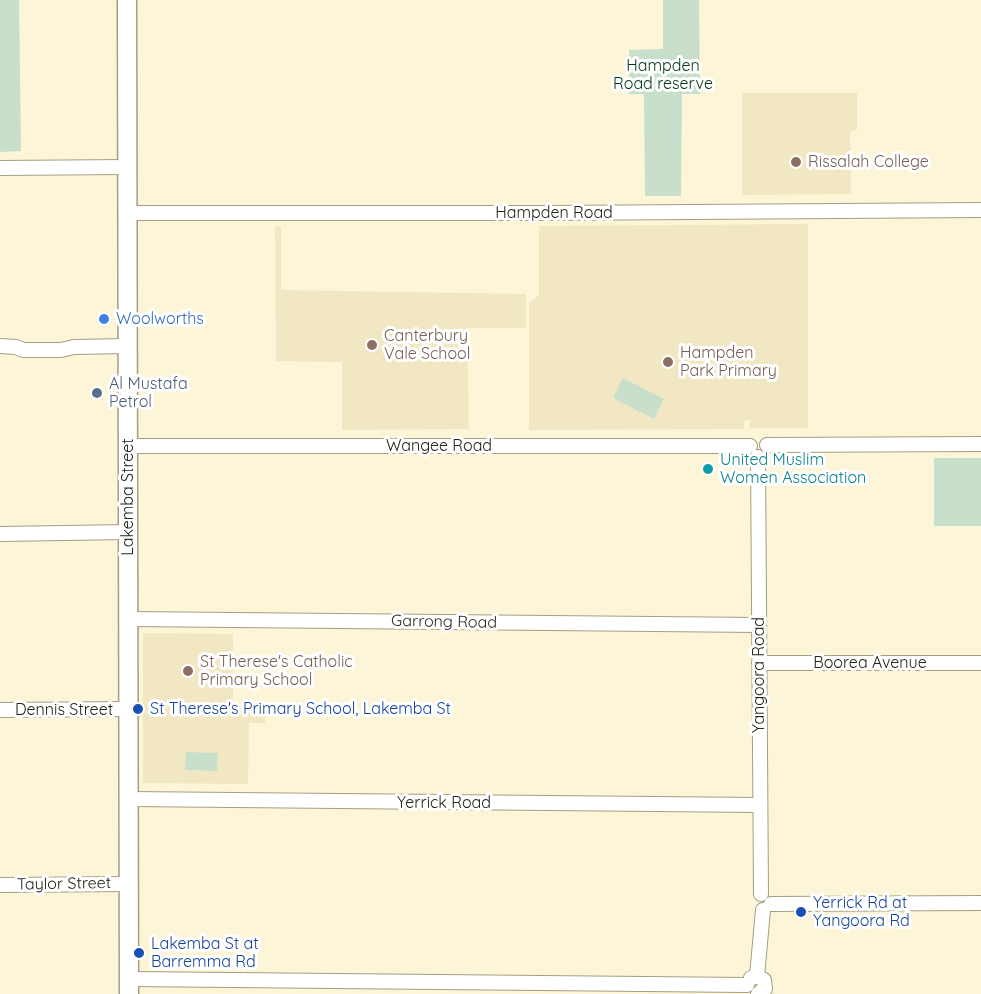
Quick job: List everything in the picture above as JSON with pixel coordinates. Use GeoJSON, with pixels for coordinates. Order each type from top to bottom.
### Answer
{"type":"FeatureCollection","features":[{"type":"Feature","properties":{"kind":"main road","name":"Lakemba Street"},"geometry":{"type":"LineString","coordinates":[[127,0],[129,987]]}},
{"type":"Feature","properties":{"kind":"street"},"geometry":{"type":"LineString","coordinates":[[0,168],[126,167]]}},
{"type":"Feature","properties":{"kind":"street","name":"Hampden Road"},"geometry":{"type":"LineString","coordinates":[[127,213],[981,210]]}},
{"type":"Feature","properties":{"kind":"street"},"geometry":{"type":"LineString","coordinates":[[5,347],[23,342],[61,342],[74,347],[128,346]]}},
{"type":"Feature","properties":{"kind":"street","name":"Wangee Road"},"geometry":{"type":"LineString","coordinates":[[128,446],[754,451],[753,441],[759,439],[767,445],[981,444]]}},
{"type":"Feature","properties":{"kind":"street","name":"Yangoora Road"},"geometry":{"type":"LineString","coordinates":[[754,451],[759,625],[759,805],[765,902],[755,987]]}},
{"type":"Feature","properties":{"kind":"street"},"geometry":{"type":"LineString","coordinates":[[0,534],[128,532]]}},
{"type":"Feature","properties":{"kind":"street","name":"Garrong Road"},"geometry":{"type":"LineString","coordinates":[[129,619],[759,625]]}},
{"type":"Feature","properties":{"kind":"street","name":"Boorea Avenue"},"geometry":{"type":"LineString","coordinates":[[759,663],[981,663]]}},
{"type":"Feature","properties":{"kind":"street","name":"Dennis Street"},"geometry":{"type":"LineString","coordinates":[[0,710],[128,709]]}},
{"type":"Feature","properties":{"kind":"street","name":"Yerrick Road"},"geometry":{"type":"LineString","coordinates":[[129,799],[759,805]]}},
{"type":"Feature","properties":{"kind":"street","name":"Taylor Street"},"geometry":{"type":"LineString","coordinates":[[0,885],[129,884]]}},
{"type":"Feature","properties":{"kind":"street"},"geometry":{"type":"LineString","coordinates":[[765,902],[981,903]]}},
{"type":"Feature","properties":{"kind":"street"},"geometry":{"type":"LineString","coordinates":[[129,987],[755,987]]}},
{"type":"Feature","properties":{"kind":"shaded area","name":"Rissalah College"},"geometry":{"type":"Polygon","coordinates":[[[742,93],[857,93],[857,130],[850,131],[851,194],[742,195],[742,93]]]}},
{"type":"Feature","properties":{"kind":"shaded area","name":"Hampden Park Primary"},"geometry":{"type":"Polygon","coordinates":[[[808,224],[808,428],[749,428],[750,420],[744,421],[744,429],[529,430],[529,303],[539,295],[539,226],[808,224]]]}},
{"type":"Feature","properties":{"kind":"shaded area","name":"Canterbury Vale School"},"geometry":{"type":"Polygon","coordinates":[[[275,226],[281,227],[281,290],[526,294],[526,328],[467,328],[469,429],[342,430],[342,362],[276,361],[275,226]]]}},
{"type":"Feature","properties":{"kind":"shaded area","name":"St Therese's Catholic Primary School"},"geometry":{"type":"Polygon","coordinates":[[[143,633],[233,634],[233,709],[266,709],[265,723],[249,723],[248,784],[143,783],[143,633]]]}},
{"type":"Feature","properties":{"kind":"green space"},"geometry":{"type":"Polygon","coordinates":[[[0,0],[19,0],[21,151],[0,152],[0,0]]]}},
{"type":"Feature","properties":{"kind":"green space","name":"Hampden Road reserve"},"geometry":{"type":"Polygon","coordinates":[[[663,0],[699,0],[700,94],[682,94],[681,196],[645,196],[644,94],[629,94],[629,50],[663,49],[663,0]]]}},
{"type":"Feature","properties":{"kind":"green space"},"geometry":{"type":"Polygon","coordinates":[[[623,378],[664,399],[654,419],[613,398],[623,378]]]}},
{"type":"Feature","properties":{"kind":"green space"},"geometry":{"type":"Polygon","coordinates":[[[934,458],[981,458],[981,526],[934,526],[934,458]]]}},
{"type":"Feature","properties":{"kind":"green space"},"geometry":{"type":"Polygon","coordinates":[[[186,752],[218,753],[217,771],[185,770],[186,752]]]}},
{"type":"Feature","properties":{"kind":"place","name":"Rissalah College"},"geometry":{"type":"Point","coordinates":[796,162]}},
{"type":"Feature","properties":{"kind":"place","name":"Woolworths"},"geometry":{"type":"Point","coordinates":[104,319]}},
{"type":"Feature","properties":{"kind":"place","name":"Canterbury Vale School"},"geometry":{"type":"Point","coordinates":[372,345]}},
{"type":"Feature","properties":{"kind":"place","name":"Hampden Park Primary"},"geometry":{"type":"Point","coordinates":[668,362]}},
{"type":"Feature","properties":{"kind":"place","name":"Al Mustafa Petrol"},"geometry":{"type":"Point","coordinates":[97,393]}},
{"type":"Feature","properties":{"kind":"place","name":"United Muslim Women Association"},"geometry":{"type":"Point","coordinates":[708,469]}},
{"type":"Feature","properties":{"kind":"place","name":"St Therese's Catholic Primary School"},"geometry":{"type":"Point","coordinates":[188,671]}},
{"type":"Feature","properties":{"kind":"place","name":"St Therese's Primary School, Lakemba St"},"geometry":{"type":"Point","coordinates":[138,709]}},
{"type":"Feature","properties":{"kind":"place","name":"Yerrick Rd at Yangoora Rd"},"geometry":{"type":"Point","coordinates":[801,912]}},
{"type":"Feature","properties":{"kind":"place","name":"Lakemba St at Barremma Rd"},"geometry":{"type":"Point","coordinates":[139,953]}}]}
